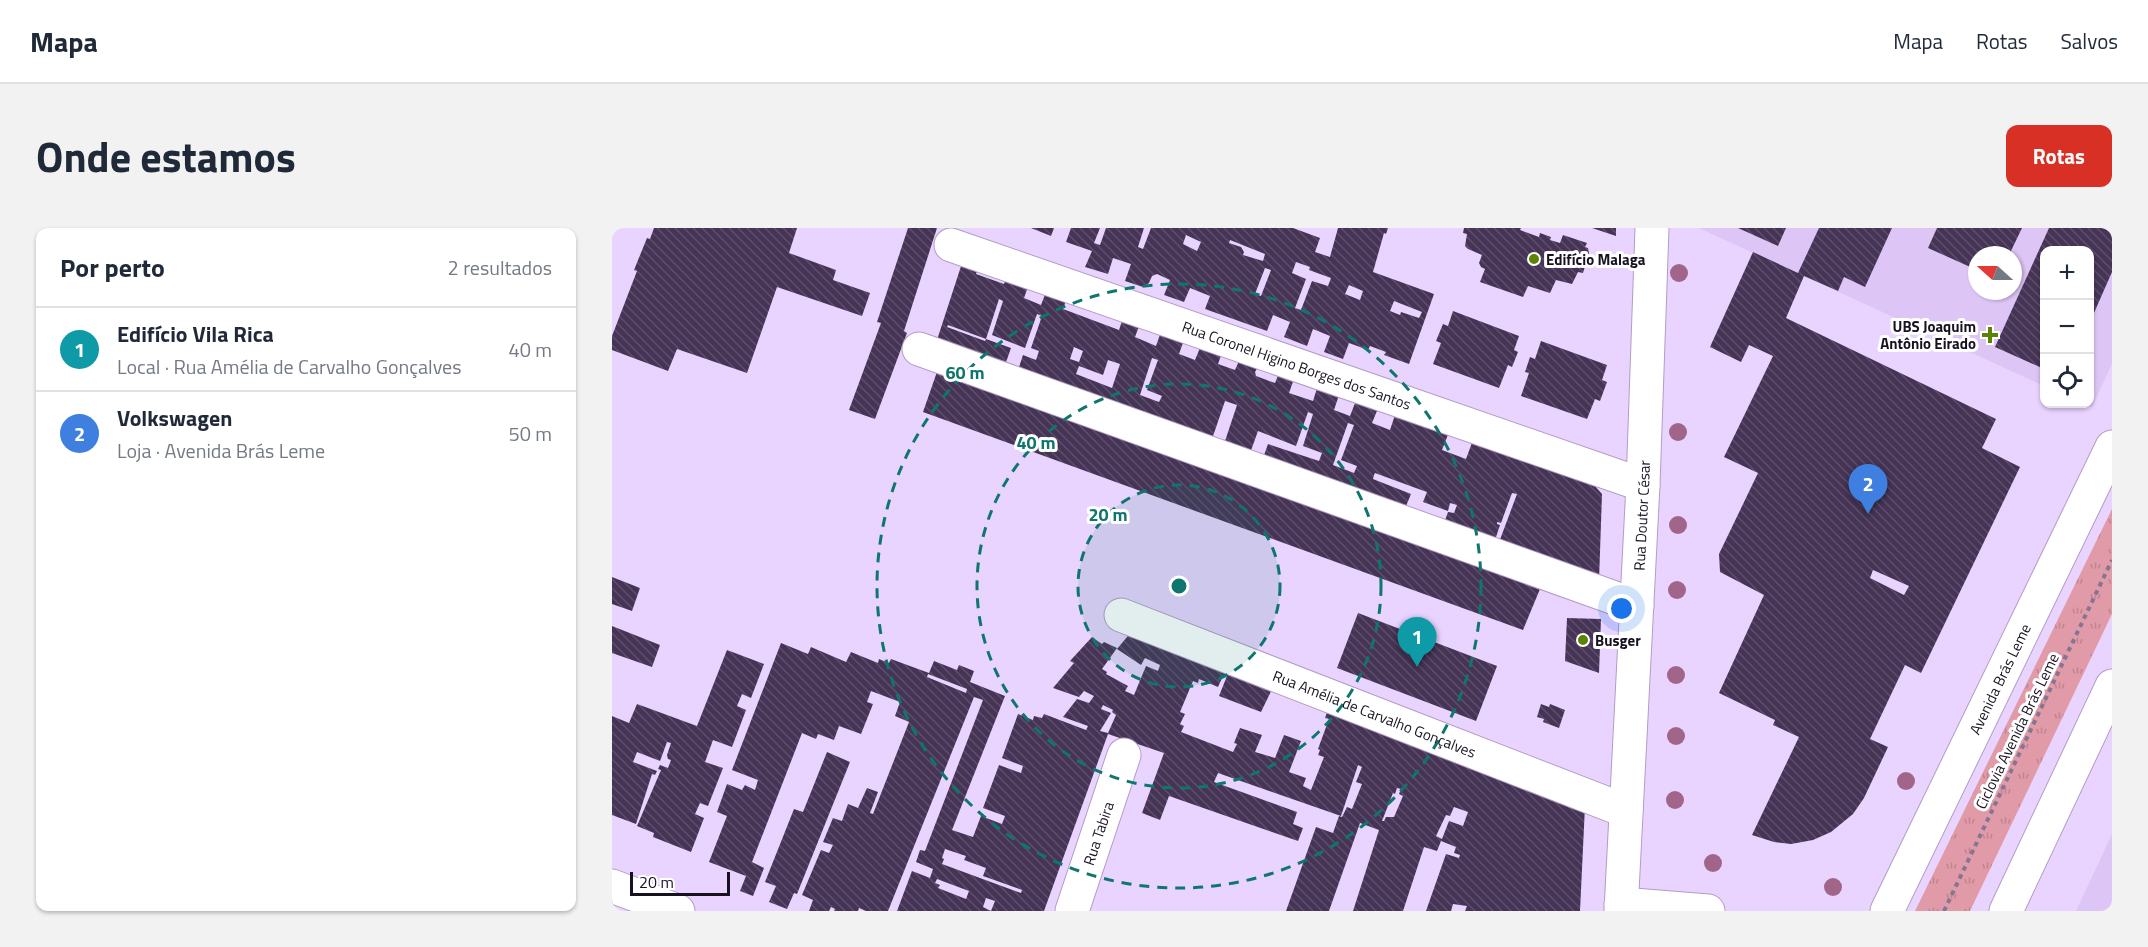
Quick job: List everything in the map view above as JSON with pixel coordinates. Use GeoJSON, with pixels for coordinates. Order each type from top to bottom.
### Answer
{"type":"FeatureCollection","features":[{"type":"Feature","properties":{"kind":"street","name":"Rua Doutor César"},"geometry":{"type":"LineString","coordinates":[[1621,908],[1643,485],[1652,228]]}},
{"type":"Feature","properties":{"kind":"street","name":"Rua Coronel Higino Borges dos Santos"},"geometry":{"type":"LineString","coordinates":[[951,245],[1643,485]]}},
{"type":"Feature","properties":{"kind":"street"},"geometry":{"type":"LineString","coordinates":[[919,349],[1637,606]]}},
{"type":"Feature","properties":{"kind":"street","name":"Avenida Brás Leme"},"geometry":{"type":"LineString","coordinates":[[1880,909],[2112,447]]}},
{"type":"Feature","properties":{"kind":"street","name":"Rua Amélia de Carvalho Gonçalves"},"geometry":{"type":"LineString","coordinates":[[1121,615],[1626,811]]}},
{"type":"Feature","properties":{"kind":"street"},"geometry":{"type":"LineString","coordinates":[[2006,911],[2112,686]]}},
{"type":"Feature","properties":{"kind":"street","name":"Rua Tabira"},"geometry":{"type":"LineString","coordinates":[[1072,911],[1125,755]]}},
{"type":"Feature","properties":{"kind":"street"},"geometry":{"type":"LineString","coordinates":[[612,886],[678,911]]}},
{"type":"Feature","properties":{"kind":"street"},"geometry":{"type":"LineString","coordinates":[[1621,908],[1708,911]]}},
{"type":"Feature","properties":{"kind":"path","name":"Ciclovia Avenida Brás Leme"},"geometry":{"type":"LineString","coordinates":[[1944,911],[2112,560]]}},
{"type":"Feature","properties":{"kind":"shaded area","name":"UBS Joaquim Antônio Eirado"},"geometry":{"type":"Polygon","coordinates":[[[1699,228],[2112,228],[2112,364],[2094,403],[2094,246],[2040,246],[2040,384],[1699,228]]]}},
{"type":"Feature","properties":{"kind":"shaded area"},"geometry":{"type":"Polygon","coordinates":[[[2112,834],[2112,911],[2076,911],[2112,834]]]}},
{"type":"Feature","properties":{"kind":"green space"},"geometry":{"type":"Polygon","coordinates":[[[2112,509],[2112,614],[1970,911],[1915,911],[2112,509]]]}},
{"type":"Feature","properties":{"kind":"building"},"geometry":{"type":"Polygon","coordinates":[[[654,228],[797,228],[789,253],[836,270],[833,280],[870,293],[862,316],[777,287],[747,373],[677,349],[668,371],[612,350],[612,336],[637,271],[634,270],[647,238],[650,239],[654,228]]]}},
{"type":"Feature","properties":{"kind":"building"},"geometry":{"type":"Polygon","coordinates":[[[908,228],[937,228],[904,331],[907,333],[875,419],[849,410],[881,323],[877,322],[908,228]]]}},
{"type":"Feature","properties":{"kind":"building"},"geometry":{"type":"Polygon","coordinates":[[[1031,228],[1054,228],[1051,236],[1031,228]]]}},
{"type":"Feature","properties":{"kind":"building"},"geometry":{"type":"Polygon","coordinates":[[[1071,228],[1100,228],[1094,243],[1100,245],[1106,228],[1144,228],[1138,247],[1143,249],[1151,228],[1293,228],[1320,238],[1315,252],[1330,257],[1338,228],[1388,228],[1386,234],[1384,233],[1373,272],[1434,294],[1409,364],[1384,355],[1386,352],[1370,346],[1368,350],[1349,343],[1343,359],[1324,352],[1330,336],[1313,329],[1307,346],[1284,337],[1290,322],[1273,315],[1267,331],[1205,309],[1210,296],[1190,288],[1184,302],[1164,295],[1170,280],[1157,274],[1152,276],[1149,283],[1143,287],[1125,281],[1131,264],[1113,258],[1108,274],[1085,267],[1092,251],[1066,242],[1071,228]],[[1186,235],[1183,244],[1197,251],[1201,242],[1186,235]],[[1230,240],[1229,243],[1241,247],[1243,255],[1263,261],[1265,254],[1230,240]],[[1296,262],[1292,273],[1306,279],[1295,308],[1301,310],[1312,281],[1328,286],[1331,278],[1309,270],[1310,267],[1296,262]],[[1265,268],[1255,294],[1261,296],[1271,270],[1265,268]],[[1349,285],[1345,294],[1360,300],[1363,291],[1349,285]],[[1394,301],[1390,311],[1400,315],[1401,312],[1419,318],[1422,312],[1394,301]]]}},
{"type":"Feature","properties":{"kind":"building","name":"Edifício Malaga"},"geometry":{"type":"Polygon","coordinates":[[[1464,228],[1521,228],[1520,230],[1539,237],[1540,233],[1551,237],[1550,240],[1560,243],[1563,235],[1587,243],[1585,247],[1588,248],[1589,253],[1583,273],[1578,272],[1572,284],[1556,280],[1550,293],[1528,286],[1523,297],[1480,282],[1485,269],[1479,263],[1482,255],[1465,246],[1467,234],[1463,233],[1464,228]]]}},
{"type":"Feature","properties":{"kind":"building"},"geometry":{"type":"Polygon","coordinates":[[[1592,228],[1616,228],[1616,236],[1592,228]]]}},
{"type":"Feature","properties":{"kind":"building"},"geometry":{"type":"Polygon","coordinates":[[[1738,228],[1786,228],[1778,246],[1738,228]]]}},
{"type":"Feature","properties":{"kind":"building"},"geometry":{"type":"Polygon","coordinates":[[[1819,228],[1892,228],[1865,287],[1844,277],[1838,291],[1804,276],[1786,318],[1996,419],[1982,448],[2020,467],[1921,673],[1905,665],[1870,739],[1888,747],[1864,798],[1853,814],[1831,832],[1813,840],[1791,844],[1774,842],[1752,835],[1799,737],[1773,725],[1775,720],[1719,693],[1764,595],[1720,572],[1719,554],[1758,473],[1724,457],[1773,356],[1749,345],[1741,362],[1710,347],[1753,252],[1798,273],[1819,228]],[[1873,570],[1870,578],[1904,595],[1909,586],[1873,570]]]}},
{"type":"Feature","properties":{"kind":"building"},"geometry":{"type":"Polygon","coordinates":[[[1937,228],[2022,228],[2013,246],[1968,246],[1968,266],[1928,248],[1937,228]]]}},
{"type":"Feature","properties":{"kind":"building"},"geometry":{"type":"Polygon","coordinates":[[[2049,228],[2112,228],[2112,272],[2094,313],[2094,246],[2041,246],[2049,228]]]}},
{"type":"Feature","properties":{"kind":"building"},"geometry":{"type":"Polygon","coordinates":[[[2040,248],[2040,367],[1995,347],[2016,300],[2022,300],[2022,288],[2040,248]]]}},
{"type":"Feature","properties":{"kind":"building"},"geometry":{"type":"Polygon","coordinates":[[[964,257],[980,263],[976,274],[1004,284],[1008,273],[1030,281],[1024,298],[1041,305],[1046,292],[1068,295],[1063,309],[1119,330],[1124,315],[1141,321],[1135,337],[1156,346],[1162,329],[1185,337],[1179,354],[1195,360],[1202,343],[1223,350],[1218,364],[1235,370],[1239,361],[1258,367],[1255,372],[1256,376],[1275,383],[1279,373],[1295,376],[1289,393],[1313,401],[1318,385],[1340,392],[1334,410],[1350,416],[1357,398],[1379,406],[1372,423],[1390,430],[1396,412],[1449,432],[1442,450],[1466,459],[1473,440],[1594,485],[1602,494],[1599,581],[1498,545],[1517,494],[1512,493],[1501,523],[1497,522],[1500,525],[1494,543],[1443,526],[1448,512],[1454,513],[1457,505],[1450,503],[1448,511],[1423,502],[1427,492],[1375,473],[1373,479],[1411,494],[1404,511],[1262,461],[1268,444],[1319,461],[1322,453],[1303,446],[1313,414],[1308,412],[1296,446],[1258,431],[1249,456],[1223,447],[1237,405],[1225,401],[1211,442],[1017,373],[1023,355],[1036,360],[1039,351],[1031,348],[1042,316],[1037,314],[1025,348],[992,335],[1003,301],[999,299],[986,339],[1011,348],[1004,368],[936,343],[964,257]],[[948,325],[947,327],[985,341],[986,339],[948,325]],[[1074,347],[1070,359],[1079,362],[1083,351],[1074,347]],[[1152,358],[1140,395],[1159,402],[1162,396],[1147,390],[1158,360],[1152,358]],[[1108,360],[1103,375],[1079,366],[1076,374],[1112,388],[1120,364],[1108,360]],[[1348,423],[1333,465],[1354,473],[1357,466],[1341,460],[1354,425],[1348,423]]]}},
{"type":"Feature","properties":{"kind":"building"},"geometry":{"type":"Polygon","coordinates":[[[1453,311],[1519,336],[1514,350],[1518,352],[1512,367],[1508,365],[1499,388],[1433,364],[1441,343],[1436,341],[1443,324],[1448,326],[1453,311]]]}},
{"type":"Feature","properties":{"kind":"building"},"geometry":{"type":"Polygon","coordinates":[[[1541,341],[1607,365],[1602,380],[1607,382],[1600,401],[1595,399],[1587,419],[1521,396],[1529,373],[1525,372],[1530,357],[1535,359],[1541,341]]]}},
{"type":"Feature","properties":{"kind":"building"},"geometry":{"type":"Polygon","coordinates":[[[938,369],[1540,589],[1523,630],[923,412],[938,369]]]}},
{"type":"Feature","properties":{"kind":"building"},"geometry":{"type":"Polygon","coordinates":[[[612,577],[640,588],[632,611],[612,604],[612,577]]]}},
{"type":"Feature","properties":{"kind":"building"},"geometry":{"type":"Polygon","coordinates":[[[1358,613],[1497,666],[1476,721],[1337,668],[1358,613]]]}},
{"type":"Feature","properties":{"kind":"building","name":"Busger"},"geometry":{"type":"Polygon","coordinates":[[[1567,618],[1601,619],[1599,673],[1565,661],[1567,618]]]}},
{"type":"Feature","properties":{"kind":"building"},"geometry":{"type":"Polygon","coordinates":[[[612,626],[660,645],[652,667],[612,653],[612,626]]]}},
{"type":"Feature","properties":{"kind":"building"},"geometry":{"type":"Polygon","coordinates":[[[1132,631],[1274,685],[1261,712],[1219,696],[1227,676],[1223,676],[1218,687],[1199,679],[1198,683],[1193,681],[1180,712],[1185,714],[1180,724],[1184,726],[1181,732],[1233,752],[1240,728],[1262,735],[1255,752],[1275,758],[1284,735],[1301,741],[1289,772],[1306,778],[1303,786],[1311,790],[1324,757],[1318,755],[1320,750],[1318,749],[1329,719],[1325,718],[1330,704],[1585,806],[1580,911],[1465,911],[1467,906],[1453,904],[1451,911],[1426,911],[1446,854],[1459,858],[1460,855],[1454,853],[1456,847],[1441,841],[1437,851],[1424,847],[1403,911],[1353,911],[1379,830],[1360,823],[1329,911],[1286,911],[1316,827],[1333,833],[1339,816],[1342,817],[1347,807],[1352,809],[1362,784],[1356,782],[1362,767],[1358,765],[1341,816],[1218,773],[1214,782],[1297,812],[1293,824],[1303,828],[1298,841],[1169,796],[1160,820],[1142,813],[1164,753],[1108,734],[1044,911],[991,911],[897,911],[912,871],[930,878],[933,869],[916,862],[920,850],[925,851],[983,700],[974,697],[888,911],[866,911],[859,908],[858,911],[834,911],[835,909],[831,907],[829,911],[809,911],[813,900],[802,895],[821,850],[829,853],[833,845],[823,842],[833,818],[842,821],[848,804],[858,808],[867,788],[878,792],[870,813],[873,814],[909,722],[895,716],[900,702],[871,691],[867,702],[873,704],[861,734],[839,726],[834,740],[818,734],[816,739],[802,733],[752,862],[764,868],[753,896],[740,891],[746,876],[709,862],[727,816],[717,812],[727,784],[742,790],[745,785],[755,790],[758,780],[732,770],[781,643],[808,654],[811,647],[846,662],[851,652],[878,663],[879,659],[889,663],[891,659],[929,673],[934,661],[957,670],[959,665],[974,671],[970,682],[1005,696],[952,830],[973,837],[981,816],[1002,824],[1005,816],[983,808],[999,765],[1021,773],[1023,766],[1002,758],[1018,714],[1033,720],[1034,716],[1042,718],[1044,714],[1086,730],[1088,726],[1063,717],[1077,699],[1089,703],[1094,696],[1084,691],[1079,697],[1053,688],[1074,663],[1070,661],[1092,637],[1102,644],[1104,642],[1117,648],[1102,669],[1107,672],[1106,674],[1128,686],[1125,691],[1134,695],[1146,666],[1158,671],[1160,665],[1145,658],[1141,665],[1117,649],[1132,631]],[[928,674],[927,677],[966,693],[967,689],[928,674]],[[1103,705],[1101,709],[1111,713],[1100,731],[1108,733],[1116,715],[1112,712],[1113,710],[1103,705]],[[1397,788],[1395,794],[1393,793],[1382,821],[1386,817],[1394,817],[1403,796],[1399,794],[1401,789],[1397,788]],[[1454,807],[1450,816],[1446,815],[1436,836],[1442,839],[1449,821],[1463,826],[1468,812],[1454,807]],[[945,849],[942,858],[944,859],[942,864],[1021,893],[1022,890],[983,876],[986,868],[964,860],[966,856],[945,849]],[[937,879],[935,883],[940,885],[938,888],[966,899],[969,891],[937,879]],[[986,898],[983,907],[991,911],[995,901],[986,898]]]}},
{"type":"Feature","properties":{"kind":"building"},"geometry":{"type":"Polygon","coordinates":[[[727,650],[764,664],[751,698],[742,694],[737,706],[746,710],[732,747],[713,740],[705,762],[723,768],[708,806],[700,803],[695,814],[704,818],[691,852],[653,837],[654,833],[637,826],[661,770],[658,769],[660,765],[668,768],[671,760],[667,755],[671,743],[667,742],[660,761],[637,752],[633,762],[657,771],[655,775],[652,774],[636,824],[612,815],[612,716],[629,723],[637,704],[697,726],[727,650]]]}},
{"type":"Feature","properties":{"kind":"building"},"geometry":{"type":"Polygon","coordinates":[[[1541,704],[1549,707],[1550,704],[1565,710],[1559,728],[1537,717],[1541,704]]]}},
{"type":"Feature","properties":{"kind":"building"},"geometry":{"type":"Polygon","coordinates":[[[827,752],[850,762],[797,894],[794,893],[787,909],[769,902],[776,886],[765,882],[794,809],[803,812],[827,752]]]}},
{"type":"Feature","properties":{"kind":"place","name":"Edifício Malaga"},"geometry":{"type":"Point","coordinates":[1534,259]}},
{"type":"Feature","properties":{"kind":"place","name":"UBS Joaquim Antônio Eirado"},"geometry":{"type":"Point","coordinates":[1990,335]}},
{"type":"Feature","properties":{"kind":"place","name":"Volkswagen"},"geometry":{"type":"Point","coordinates":[1868,514]}},
{"type":"Feature","properties":{"kind":"place","name":"Busger"},"geometry":{"type":"Point","coordinates":[1583,640]}},
{"type":"Feature","properties":{"kind":"place","name":"Edifício Vila Rica"},"geometry":{"type":"Point","coordinates":[1417,667]}}]}
